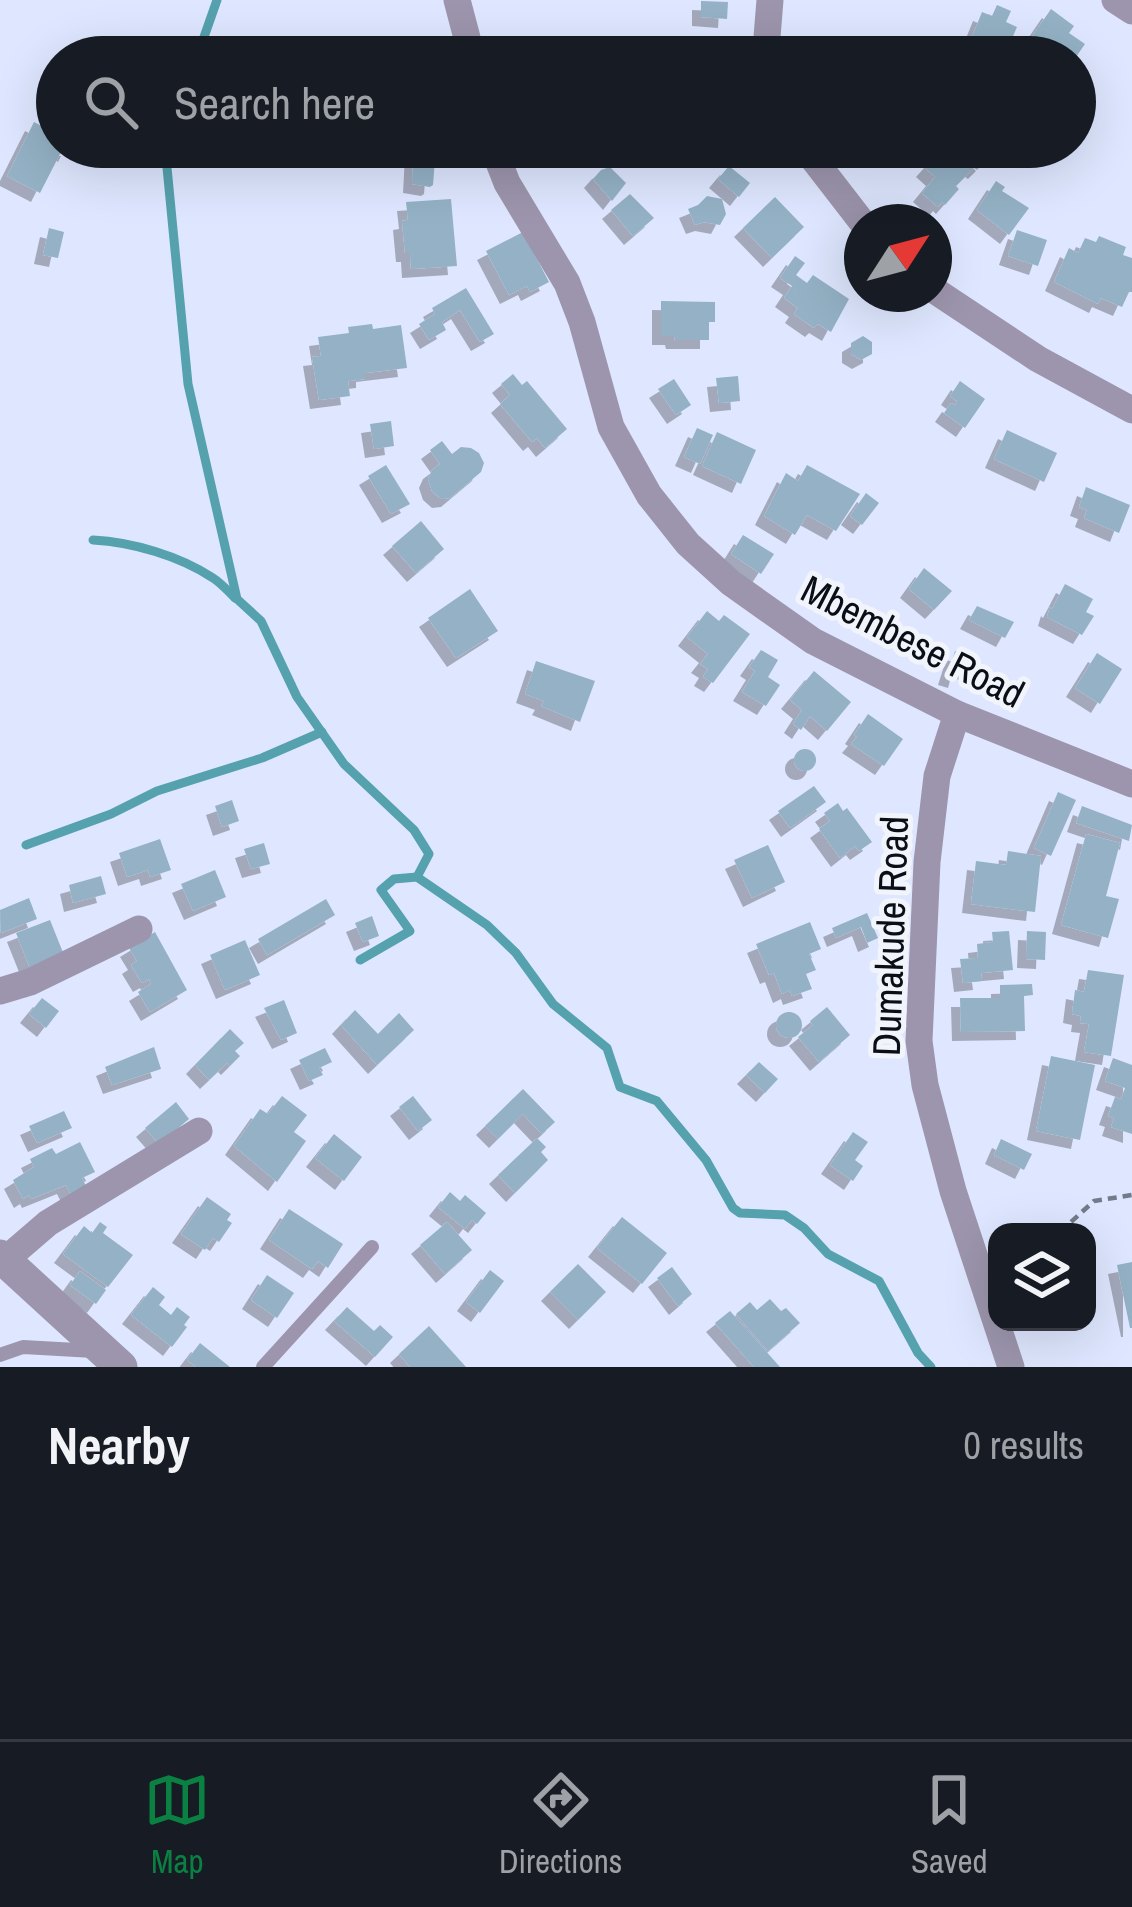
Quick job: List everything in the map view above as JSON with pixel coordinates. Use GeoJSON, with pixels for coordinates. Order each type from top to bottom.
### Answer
{"type":"FeatureCollection","features":[{"type":"Feature","properties":{"kind":"street"},"geometry":{"type":"LineString","coordinates":[[457,0],[466,36]]}},
{"type":"Feature","properties":{"kind":"street"},"geometry":{"type":"LineString","coordinates":[[767,36],[770,0]]}},
{"type":"Feature","properties":{"kind":"street"},"geometry":{"type":"LineString","coordinates":[[1115,0],[1132,11]]}},
{"type":"Feature","properties":{"kind":"street","name":"Mbembese Road"},"geometry":{"type":"LineString","coordinates":[[501,168],[567,283],[611,427],[649,495],[688,544],[731,583],[813,641],[957,713],[1132,784]]}},
{"type":"Feature","properties":{"kind":"street"},"geometry":{"type":"LineString","coordinates":[[820,168],[848,204]]}},
{"type":"Feature","properties":{"kind":"street"},"geometry":{"type":"LineString","coordinates":[[952,302],[1038,359],[1132,410]]}},
{"type":"Feature","properties":{"kind":"street","name":"Dumakude Road"},"geometry":{"type":"LineString","coordinates":[[957,713],[938,776],[927,862],[920,1041],[925,1085],[953,1191],[1011,1367]]}},
{"type":"Feature","properties":{"kind":"street"},"geometry":{"type":"LineString","coordinates":[[0,991],[30,982],[139,929]]}},
{"type":"Feature","properties":{"kind":"street"},"geometry":{"type":"LineString","coordinates":[[113,1359],[3,1258],[48,1223],[199,1131]]}},
{"type":"Feature","properties":{"kind":"lane"},"geometry":{"type":"LineString","coordinates":[[263,1367],[373,1247]]}},
{"type":"Feature","properties":{"kind":"lane"},"geometry":{"type":"LineString","coordinates":[[0,1355],[23,1348],[113,1359]]}},
{"type":"Feature","properties":{"kind":"path"},"geometry":{"type":"LineString","coordinates":[[1070,1223],[1094,1201],[1132,1195]]}},
{"type":"Feature","properties":{"kind":"building"},"geometry":{"type":"Polygon","coordinates":[[[701,1],[728,2],[727,19],[701,17],[701,1]]]}},
{"type":"Feature","properties":{"kind":"building"},"geometry":{"type":"Polygon","coordinates":[[[997,5],[1011,11],[1006,22],[1017,27],[1013,36],[972,36],[982,12],[992,16],[997,5]]]}},
{"type":"Feature","properties":{"kind":"building"},"geometry":{"type":"Polygon","coordinates":[[[1051,9],[1074,26],[1069,33],[1073,36],[1032,36],[1051,9]]]}},
{"type":"Feature","properties":{"kind":"building"},"geometry":{"type":"Polygon","coordinates":[[[36,123],[36,168],[53,168],[40,193],[7,176],[36,123]]]}},
{"type":"Feature","properties":{"kind":"building"},"geometry":{"type":"Polygon","coordinates":[[[413,168],[434,168],[433,185],[412,184],[413,168]]]}},
{"type":"Feature","properties":{"kind":"building"},"geometry":{"type":"Polygon","coordinates":[[[611,168],[626,183],[612,201],[593,179],[611,168]]]}},
{"type":"Feature","properties":{"kind":"building"},"geometry":{"type":"Polygon","coordinates":[[[731,168],[750,183],[739,197],[718,179],[731,168]]]}},
{"type":"Feature","properties":{"kind":"building"},"geometry":{"type":"Polygon","coordinates":[[[925,168],[974,168],[946,204],[935,204],[922,193],[935,177],[925,168]]]}},
{"type":"Feature","properties":{"kind":"building"},"geometry":{"type":"Polygon","coordinates":[[[996,181],[1005,187],[1002,191],[1029,208],[1009,235],[977,210],[996,181]]]}},
{"type":"Feature","properties":{"kind":"building"},"geometry":{"type":"Polygon","coordinates":[[[630,194],[654,218],[633,236],[611,210],[630,194]]]}},
{"type":"Feature","properties":{"kind":"building"},"geometry":{"type":"Polygon","coordinates":[[[707,196],[722,199],[726,214],[720,225],[695,225],[688,209],[707,196]]]}},
{"type":"Feature","properties":{"kind":"building"},"geometry":{"type":"Polygon","coordinates":[[[775,197],[804,227],[772,258],[743,228],[775,197]]]}},
{"type":"Feature","properties":{"kind":"building"},"geometry":{"type":"Polygon","coordinates":[[[451,199],[457,266],[411,269],[402,221],[408,220],[406,202],[451,199]]]}},
{"type":"Feature","properties":{"kind":"building"},"geometry":{"type":"Polygon","coordinates":[[[49,228],[64,232],[58,258],[43,255],[49,228]]]}},
{"type":"Feature","properties":{"kind":"building"},"geometry":{"type":"Polygon","coordinates":[[[1017,230],[1047,240],[1038,266],[1008,256],[1017,230]]]}},
{"type":"Feature","properties":{"kind":"building"},"geometry":{"type":"Polygon","coordinates":[[[523,232],[549,282],[530,292],[527,286],[509,295],[486,251],[523,232]]]}},
{"type":"Feature","properties":{"kind":"building"},"geometry":{"type":"Polygon","coordinates":[[[1099,236],[1126,247],[1123,255],[1132,258],[1132,292],[1122,307],[1101,298],[1098,304],[1054,282],[1069,248],[1078,253],[1085,238],[1096,242],[1099,236]]]}},
{"type":"Feature","properties":{"kind":"building"},"geometry":{"type":"Polygon","coordinates":[[[795,256],[805,263],[796,275],[807,283],[813,275],[844,296],[844,308],[831,332],[818,324],[814,328],[794,314],[798,308],[784,298],[792,286],[780,278],[795,256]]]}},
{"type":"Feature","properties":{"kind":"building"},"geometry":{"type":"Polygon","coordinates":[[[466,288],[494,334],[480,342],[460,310],[442,322],[446,330],[429,340],[419,324],[435,314],[432,308],[466,288]]]}},
{"type":"Feature","properties":{"kind":"building"},"geometry":{"type":"Polygon","coordinates":[[[661,301],[715,302],[709,340],[661,336],[661,301]]]}},
{"type":"Feature","properties":{"kind":"building"},"geometry":{"type":"Polygon","coordinates":[[[372,324],[373,329],[401,325],[407,368],[365,373],[365,379],[348,381],[350,396],[319,400],[312,357],[321,356],[318,337],[372,324]]]}},
{"type":"Feature","properties":{"kind":"building"},"geometry":{"type":"Polygon","coordinates":[[[863,336],[872,342],[872,354],[861,360],[851,354],[851,343],[863,336]]]}},
{"type":"Feature","properties":{"kind":"building"},"geometry":{"type":"Polygon","coordinates":[[[513,374],[522,385],[527,381],[567,429],[545,448],[537,438],[532,442],[500,404],[510,395],[501,384],[513,374]]]}},
{"type":"Feature","properties":{"kind":"building"},"geometry":{"type":"Polygon","coordinates":[[[738,376],[740,401],[719,403],[716,378],[738,376]]]}},
{"type":"Feature","properties":{"kind":"building"},"geometry":{"type":"Polygon","coordinates":[[[674,379],[691,405],[676,415],[658,389],[674,379]]]}},
{"type":"Feature","properties":{"kind":"building"},"geometry":{"type":"Polygon","coordinates":[[[960,381],[985,399],[965,428],[944,413],[957,401],[950,396],[960,381]]]}},
{"type":"Feature","properties":{"kind":"building"},"geometry":{"type":"Polygon","coordinates":[[[391,421],[394,446],[374,449],[370,424],[391,421]]]}},
{"type":"Feature","properties":{"kind":"building"},"geometry":{"type":"Polygon","coordinates":[[[697,428],[713,435],[700,464],[684,457],[697,428]]]}},
{"type":"Feature","properties":{"kind":"building"},"geometry":{"type":"Polygon","coordinates":[[[1007,430],[1057,453],[1044,482],[994,459],[1007,430]]]}},
{"type":"Feature","properties":{"kind":"building"},"geometry":{"type":"Polygon","coordinates":[[[717,432],[756,450],[741,484],[702,466],[717,432]]]}},
{"type":"Feature","properties":{"kind":"building"},"geometry":{"type":"Polygon","coordinates":[[[442,441],[452,454],[461,447],[471,448],[484,463],[481,472],[450,498],[441,499],[428,479],[440,464],[430,450],[442,441]]]}},
{"type":"Feature","properties":{"kind":"building"},"geometry":{"type":"Polygon","coordinates":[[[386,465],[410,504],[391,514],[368,476],[386,465]]]}},
{"type":"Feature","properties":{"kind":"building"},"geometry":{"type":"Polygon","coordinates":[[[807,465],[860,494],[836,531],[807,515],[795,535],[764,516],[786,473],[798,481],[807,465]]]}},
{"type":"Feature","properties":{"kind":"building"},"geometry":{"type":"Polygon","coordinates":[[[1086,487],[1130,505],[1119,533],[1084,518],[1087,510],[1079,507],[1086,487]]]}},
{"type":"Feature","properties":{"kind":"building"},"geometry":{"type":"Polygon","coordinates":[[[866,493],[879,503],[862,525],[850,516],[866,493]]]}},
{"type":"Feature","properties":{"kind":"building"},"geometry":{"type":"Polygon","coordinates":[[[421,521],[444,549],[416,573],[392,546],[421,521]]]}},
{"type":"Feature","properties":{"kind":"building"},"geometry":{"type":"Polygon","coordinates":[[[743,535],[774,554],[761,574],[731,554],[743,535]]]}},
{"type":"Feature","properties":{"kind":"building"},"geometry":{"type":"Polygon","coordinates":[[[924,568],[952,591],[934,610],[909,589],[924,568]]]}},
{"type":"Feature","properties":{"kind":"building"},"geometry":{"type":"Polygon","coordinates":[[[1065,584],[1093,599],[1086,612],[1094,616],[1082,635],[1047,617],[1065,584]]]}},
{"type":"Feature","properties":{"kind":"building"},"geometry":{"type":"Polygon","coordinates":[[[470,589],[498,631],[456,658],[428,618],[470,589]]]}},
{"type":"Feature","properties":{"kind":"building"},"geometry":{"type":"Polygon","coordinates":[[[977,606],[1014,622],[1005,638],[969,620],[977,606]]]}},
{"type":"Feature","properties":{"kind":"building"},"geometry":{"type":"Polygon","coordinates":[[[707,611],[719,621],[724,615],[750,634],[713,683],[703,677],[708,669],[700,664],[708,654],[687,637],[707,611]]]}},
{"type":"Feature","properties":{"kind":"building"},"geometry":{"type":"Polygon","coordinates":[[[761,650],[778,660],[768,677],[780,685],[766,706],[742,692],[755,671],[749,667],[761,650]]]}},
{"type":"Feature","properties":{"kind":"building"},"geometry":{"type":"Polygon","coordinates":[[[955,651],[973,656],[968,671],[960,668],[957,679],[947,676],[955,651]]]}},
{"type":"Feature","properties":{"kind":"building"},"geometry":{"type":"Polygon","coordinates":[[[1097,653],[1122,669],[1100,704],[1075,688],[1097,653]]]}},
{"type":"Feature","properties":{"kind":"building"},"geometry":{"type":"Polygon","coordinates":[[[536,661],[595,681],[580,722],[525,694],[536,661]]]}},
{"type":"Feature","properties":{"kind":"building"},"geometry":{"type":"Polygon","coordinates":[[[814,671],[851,702],[827,731],[810,716],[801,730],[793,724],[802,710],[790,700],[814,671]]]}},
{"type":"Feature","properties":{"kind":"building"},"geometry":{"type":"Polygon","coordinates":[[[868,714],[903,739],[884,766],[851,744],[868,714]]]}},
{"type":"Feature","properties":{"kind":"building"},"geometry":{"type":"Polygon","coordinates":[[[805,749],[816,760],[805,771],[794,760],[805,749]]]}},
{"type":"Feature","properties":{"kind":"building"},"geometry":{"type":"Polygon","coordinates":[[[814,786],[826,802],[790,828],[778,811],[814,786]]]}},
{"type":"Feature","properties":{"kind":"building"},"geometry":{"type":"Polygon","coordinates":[[[1058,792],[1076,800],[1051,856],[1034,848],[1058,792]]]}},
{"type":"Feature","properties":{"kind":"building"},"geometry":{"type":"Polygon","coordinates":[[[232,800],[239,821],[222,827],[215,806],[232,800]]]}},
{"type":"Feature","properties":{"kind":"building"},"geometry":{"type":"Polygon","coordinates":[[[838,803],[872,842],[859,851],[855,846],[840,858],[819,829],[830,821],[824,813],[838,803]]]}},
{"type":"Feature","properties":{"kind":"building"},"geometry":{"type":"Polygon","coordinates":[[[1082,806],[1132,825],[1129,841],[1076,823],[1082,806]]]}},
{"type":"Feature","properties":{"kind":"building"},"geometry":{"type":"Polygon","coordinates":[[[1086,834],[1120,843],[1106,896],[1119,899],[1108,938],[1061,925],[1086,834]]]}},
{"type":"Feature","properties":{"kind":"building"},"geometry":{"type":"Polygon","coordinates":[[[160,839],[171,870],[150,877],[148,870],[127,877],[119,853],[160,839]]]}},
{"type":"Feature","properties":{"kind":"building"},"geometry":{"type":"Polygon","coordinates":[[[264,843],[270,864],[251,869],[244,849],[264,843]]]}},
{"type":"Feature","properties":{"kind":"building"},"geometry":{"type":"Polygon","coordinates":[[[768,845],[785,882],[752,898],[734,860],[768,845]]]}},
{"type":"Feature","properties":{"kind":"building"},"geometry":{"type":"Polygon","coordinates":[[[1008,851],[1041,856],[1035,912],[971,904],[976,861],[1006,865],[1008,851]]]}},
{"type":"Feature","properties":{"kind":"building"},"geometry":{"type":"Polygon","coordinates":[[[215,870],[226,897],[193,911],[181,884],[215,870]]]}},
{"type":"Feature","properties":{"kind":"building"},"geometry":{"type":"Polygon","coordinates":[[[101,876],[106,894],[73,903],[69,885],[101,876]]]}},
{"type":"Feature","properties":{"kind":"building"},"geometry":{"type":"Polygon","coordinates":[[[29,898],[37,919],[1,933],[0,910],[29,898]]]}},
{"type":"Feature","properties":{"kind":"building"},"geometry":{"type":"Polygon","coordinates":[[[326,899],[335,915],[267,955],[258,939],[326,899]]]}},
{"type":"Feature","properties":{"kind":"building"},"geometry":{"type":"Polygon","coordinates":[[[867,913],[878,938],[867,943],[861,927],[836,938],[832,928],[867,913]]]}},
{"type":"Feature","properties":{"kind":"building"},"geometry":{"type":"Polygon","coordinates":[[[372,916],[379,936],[363,942],[355,923],[372,916]]]}},
{"type":"Feature","properties":{"kind":"building"},"geometry":{"type":"Polygon","coordinates":[[[50,920],[64,955],[30,968],[16,933],[50,920]]]}},
{"type":"Feature","properties":{"kind":"building"},"geometry":{"type":"Polygon","coordinates":[[[810,922],[821,949],[809,954],[816,970],[806,974],[812,989],[792,996],[790,990],[782,994],[756,944],[810,922]]]}},
{"type":"Feature","properties":{"kind":"building"},"geometry":{"type":"Polygon","coordinates":[[[1009,931],[1013,970],[981,973],[982,981],[963,983],[960,959],[978,958],[977,944],[993,942],[992,932],[1009,931]]]}},
{"type":"Feature","properties":{"kind":"building"},"geometry":{"type":"Polygon","coordinates":[[[1027,931],[1046,932],[1045,960],[1026,959],[1027,931]]]}},
{"type":"Feature","properties":{"kind":"building"},"geometry":{"type":"Polygon","coordinates":[[[155,932],[187,990],[150,1012],[138,992],[151,984],[149,979],[142,983],[131,965],[137,961],[129,948],[155,932]]]}},
{"type":"Feature","properties":{"kind":"building"},"geometry":{"type":"Polygon","coordinates":[[[245,940],[260,975],[225,990],[210,955],[245,940]]]}},
{"type":"Feature","properties":{"kind":"building"},"geometry":{"type":"Polygon","coordinates":[[[1088,970],[1124,975],[1111,1056],[1084,1052],[1089,1024],[1080,1023],[1081,1016],[1072,1014],[1075,990],[1084,992],[1088,970]]]}},
{"type":"Feature","properties":{"kind":"building"},"geometry":{"type":"Polygon","coordinates":[[[1032,984],[1033,995],[1024,996],[1025,1031],[961,1032],[960,998],[1000,998],[1000,985],[1032,984]]]}},
{"type":"Feature","properties":{"kind":"building"},"geometry":{"type":"Polygon","coordinates":[[[42,998],[59,1011],[46,1028],[29,1014],[42,998]]]}},
{"type":"Feature","properties":{"kind":"building"},"geometry":{"type":"Polygon","coordinates":[[[284,1000],[297,1033],[281,1040],[264,1008],[284,1000]]]}},
{"type":"Feature","properties":{"kind":"building"},"geometry":{"type":"Polygon","coordinates":[[[827,1007],[850,1035],[819,1062],[798,1037],[827,1007]]]}},
{"type":"Feature","properties":{"kind":"building"},"geometry":{"type":"Polygon","coordinates":[[[355,1010],[378,1034],[399,1013],[414,1030],[377,1065],[341,1025],[355,1010]]]}},
{"type":"Feature","properties":{"kind":"building"},"geometry":{"type":"Polygon","coordinates":[[[789,1012],[802,1025],[789,1038],[776,1025],[789,1012]]]}},
{"type":"Feature","properties":{"kind":"building"},"geometry":{"type":"Polygon","coordinates":[[[230,1029],[244,1043],[235,1051],[240,1056],[209,1080],[195,1065],[230,1029]]]}},
{"type":"Feature","properties":{"kind":"building"},"geometry":{"type":"Polygon","coordinates":[[[154,1047],[161,1069],[112,1085],[105,1067],[154,1047]]]}},
{"type":"Feature","properties":{"kind":"building"},"geometry":{"type":"Polygon","coordinates":[[[325,1048],[332,1062],[319,1068],[323,1075],[309,1081],[299,1060],[325,1048]]]}},
{"type":"Feature","properties":{"kind":"building"},"geometry":{"type":"Polygon","coordinates":[[[1051,1056],[1095,1065],[1080,1140],[1036,1131],[1051,1056]]]}},
{"type":"Feature","properties":{"kind":"building"},"geometry":{"type":"Polygon","coordinates":[[[1113,1058],[1132,1065],[1132,1134],[1111,1127],[1114,1118],[1108,1116],[1115,1097],[1121,1099],[1125,1088],[1105,1081],[1113,1058]]]}},
{"type":"Feature","properties":{"kind":"building"},"geometry":{"type":"Polygon","coordinates":[[[759,1062],[778,1079],[765,1093],[746,1075],[759,1062]]]}},
{"type":"Feature","properties":{"kind":"building"},"geometry":{"type":"Polygon","coordinates":[[[523,1089],[555,1122],[542,1134],[523,1114],[498,1139],[485,1126],[523,1089]]]}},
{"type":"Feature","properties":{"kind":"building"},"geometry":{"type":"Polygon","coordinates":[[[282,1096],[307,1115],[294,1132],[306,1141],[277,1182],[234,1146],[260,1109],[268,1114],[282,1096]]]}},
{"type":"Feature","properties":{"kind":"building"},"geometry":{"type":"Polygon","coordinates":[[[413,1096],[432,1120],[418,1131],[399,1107],[413,1096]]]}},
{"type":"Feature","properties":{"kind":"building"},"geometry":{"type":"Polygon","coordinates":[[[176,1102],[189,1119],[159,1144],[145,1128],[176,1102]]]}},
{"type":"Feature","properties":{"kind":"building"},"geometry":{"type":"Polygon","coordinates":[[[64,1111],[72,1128],[37,1143],[29,1126],[64,1111]]]}},
{"type":"Feature","properties":{"kind":"building"},"geometry":{"type":"Polygon","coordinates":[[[853,1132],[868,1142],[855,1160],[863,1166],[853,1181],[830,1165],[853,1132]]]}},
{"type":"Feature","properties":{"kind":"building"},"geometry":{"type":"Polygon","coordinates":[[[334,1134],[362,1157],[344,1181],[315,1158],[334,1134]]]}},
{"type":"Feature","properties":{"kind":"building"},"geometry":{"type":"Polygon","coordinates":[[[537,1138],[546,1147],[541,1152],[548,1160],[515,1193],[498,1175],[537,1138]]]}},
{"type":"Feature","properties":{"kind":"building"},"geometry":{"type":"Polygon","coordinates":[[[1001,1139],[1032,1154],[1024,1170],[994,1155],[1001,1139]]]}},
{"type":"Feature","properties":{"kind":"building"},"geometry":{"type":"Polygon","coordinates":[[[80,1142],[95,1172],[82,1178],[87,1188],[71,1195],[66,1185],[23,1199],[13,1180],[34,1167],[30,1159],[52,1148],[56,1154],[80,1142]]]}},
{"type":"Feature","properties":{"kind":"building"},"geometry":{"type":"Polygon","coordinates":[[[450,1192],[460,1201],[465,1195],[486,1213],[477,1224],[472,1220],[465,1229],[438,1207],[450,1192]]]}},
{"type":"Feature","properties":{"kind":"building"},"geometry":{"type":"Polygon","coordinates":[[[207,1197],[231,1214],[227,1220],[232,1223],[219,1242],[213,1238],[205,1250],[181,1234],[207,1197]]]}},
{"type":"Feature","properties":{"kind":"building"},"geometry":{"type":"Polygon","coordinates":[[[289,1209],[343,1244],[328,1268],[318,1261],[312,1269],[269,1240],[289,1209]]]}},
{"type":"Feature","properties":{"kind":"building"},"geometry":{"type":"Polygon","coordinates":[[[622,1217],[667,1253],[642,1284],[597,1248],[622,1217]]]}},
{"type":"Feature","properties":{"kind":"building"},"geometry":{"type":"Polygon","coordinates":[[[100,1222],[107,1227],[103,1233],[133,1255],[108,1287],[63,1254],[84,1226],[92,1233],[100,1222]]]}},
{"type":"Feature","properties":{"kind":"building"},"geometry":{"type":"Polygon","coordinates":[[[447,1222],[472,1250],[445,1274],[420,1245],[447,1222]]]}},
{"type":"Feature","properties":{"kind":"building"},"geometry":{"type":"Polygon","coordinates":[[[1132,1262],[1132,1328],[1130,1328],[1117,1265],[1132,1262]]]}},
{"type":"Feature","properties":{"kind":"building"},"geometry":{"type":"Polygon","coordinates":[[[578,1264],[606,1292],[578,1320],[550,1292],[578,1264]]]}},
{"type":"Feature","properties":{"kind":"building"},"geometry":{"type":"Polygon","coordinates":[[[672,1267],[692,1294],[678,1306],[657,1278],[672,1267]]]}},
{"type":"Feature","properties":{"kind":"building"},"geometry":{"type":"Polygon","coordinates":[[[490,1270],[504,1281],[480,1313],[466,1302],[490,1270]]]}},
{"type":"Feature","properties":{"kind":"building"},"geometry":{"type":"Polygon","coordinates":[[[80,1271],[106,1290],[96,1304],[70,1285],[80,1271]]]}},
{"type":"Feature","properties":{"kind":"building"},"geometry":{"type":"Polygon","coordinates":[[[267,1275],[294,1293],[277,1318],[251,1300],[267,1275]]]}},
{"type":"Feature","properties":{"kind":"building"},"geometry":{"type":"Polygon","coordinates":[[[153,1287],[165,1297],[159,1305],[171,1315],[177,1307],[190,1317],[172,1347],[131,1315],[153,1287]]]}},
{"type":"Feature","properties":{"kind":"building"},"geometry":{"type":"Polygon","coordinates":[[[770,1299],[800,1323],[768,1351],[736,1314],[750,1302],[757,1310],[770,1299]]]}},
{"type":"Feature","properties":{"kind":"building"},"geometry":{"type":"Polygon","coordinates":[[[347,1307],[374,1331],[380,1325],[393,1337],[375,1357],[334,1321],[347,1307]]]}},
{"type":"Feature","properties":{"kind":"building"},"geometry":{"type":"Polygon","coordinates":[[[730,1311],[780,1367],[754,1367],[715,1323],[730,1311]]]}},
{"type":"Feature","properties":{"kind":"building"},"geometry":{"type":"Polygon","coordinates":[[[429,1326],[466,1367],[410,1367],[399,1354],[429,1326]]]}},
{"type":"Feature","properties":{"kind":"building"},"geometry":{"type":"Polygon","coordinates":[[[200,1343],[230,1367],[196,1367],[187,1360],[200,1343]]]}},
{"type":"Feature","properties":{"kind":"waterway"},"geometry":{"type":"LineString","coordinates":[[204,36],[217,0]]}},
{"type":"Feature","properties":{"kind":"waterway"},"geometry":{"type":"LineString","coordinates":[[167,168],[188,384],[237,599],[261,621],[297,697],[344,764],[414,830],[429,854],[417,877],[487,925],[516,953],[553,1004],[607,1048],[620,1087],[657,1101],[706,1160],[733,1208],[740,1213],[785,1215],[828,1254],[879,1281],[918,1353],[931,1367]]}},
{"type":"Feature","properties":{"kind":"waterway"},"geometry":{"type":"LineString","coordinates":[[93,540],[171,557],[213,578],[235,598]]}},
{"type":"Feature","properties":{"kind":"waterway"},"geometry":{"type":"LineString","coordinates":[[26,845],[111,814],[157,791],[262,758],[322,732]]}},
{"type":"Feature","properties":{"kind":"waterway"},"geometry":{"type":"LineString","coordinates":[[360,960],[410,931],[381,890],[394,879],[417,877]]}}]}
